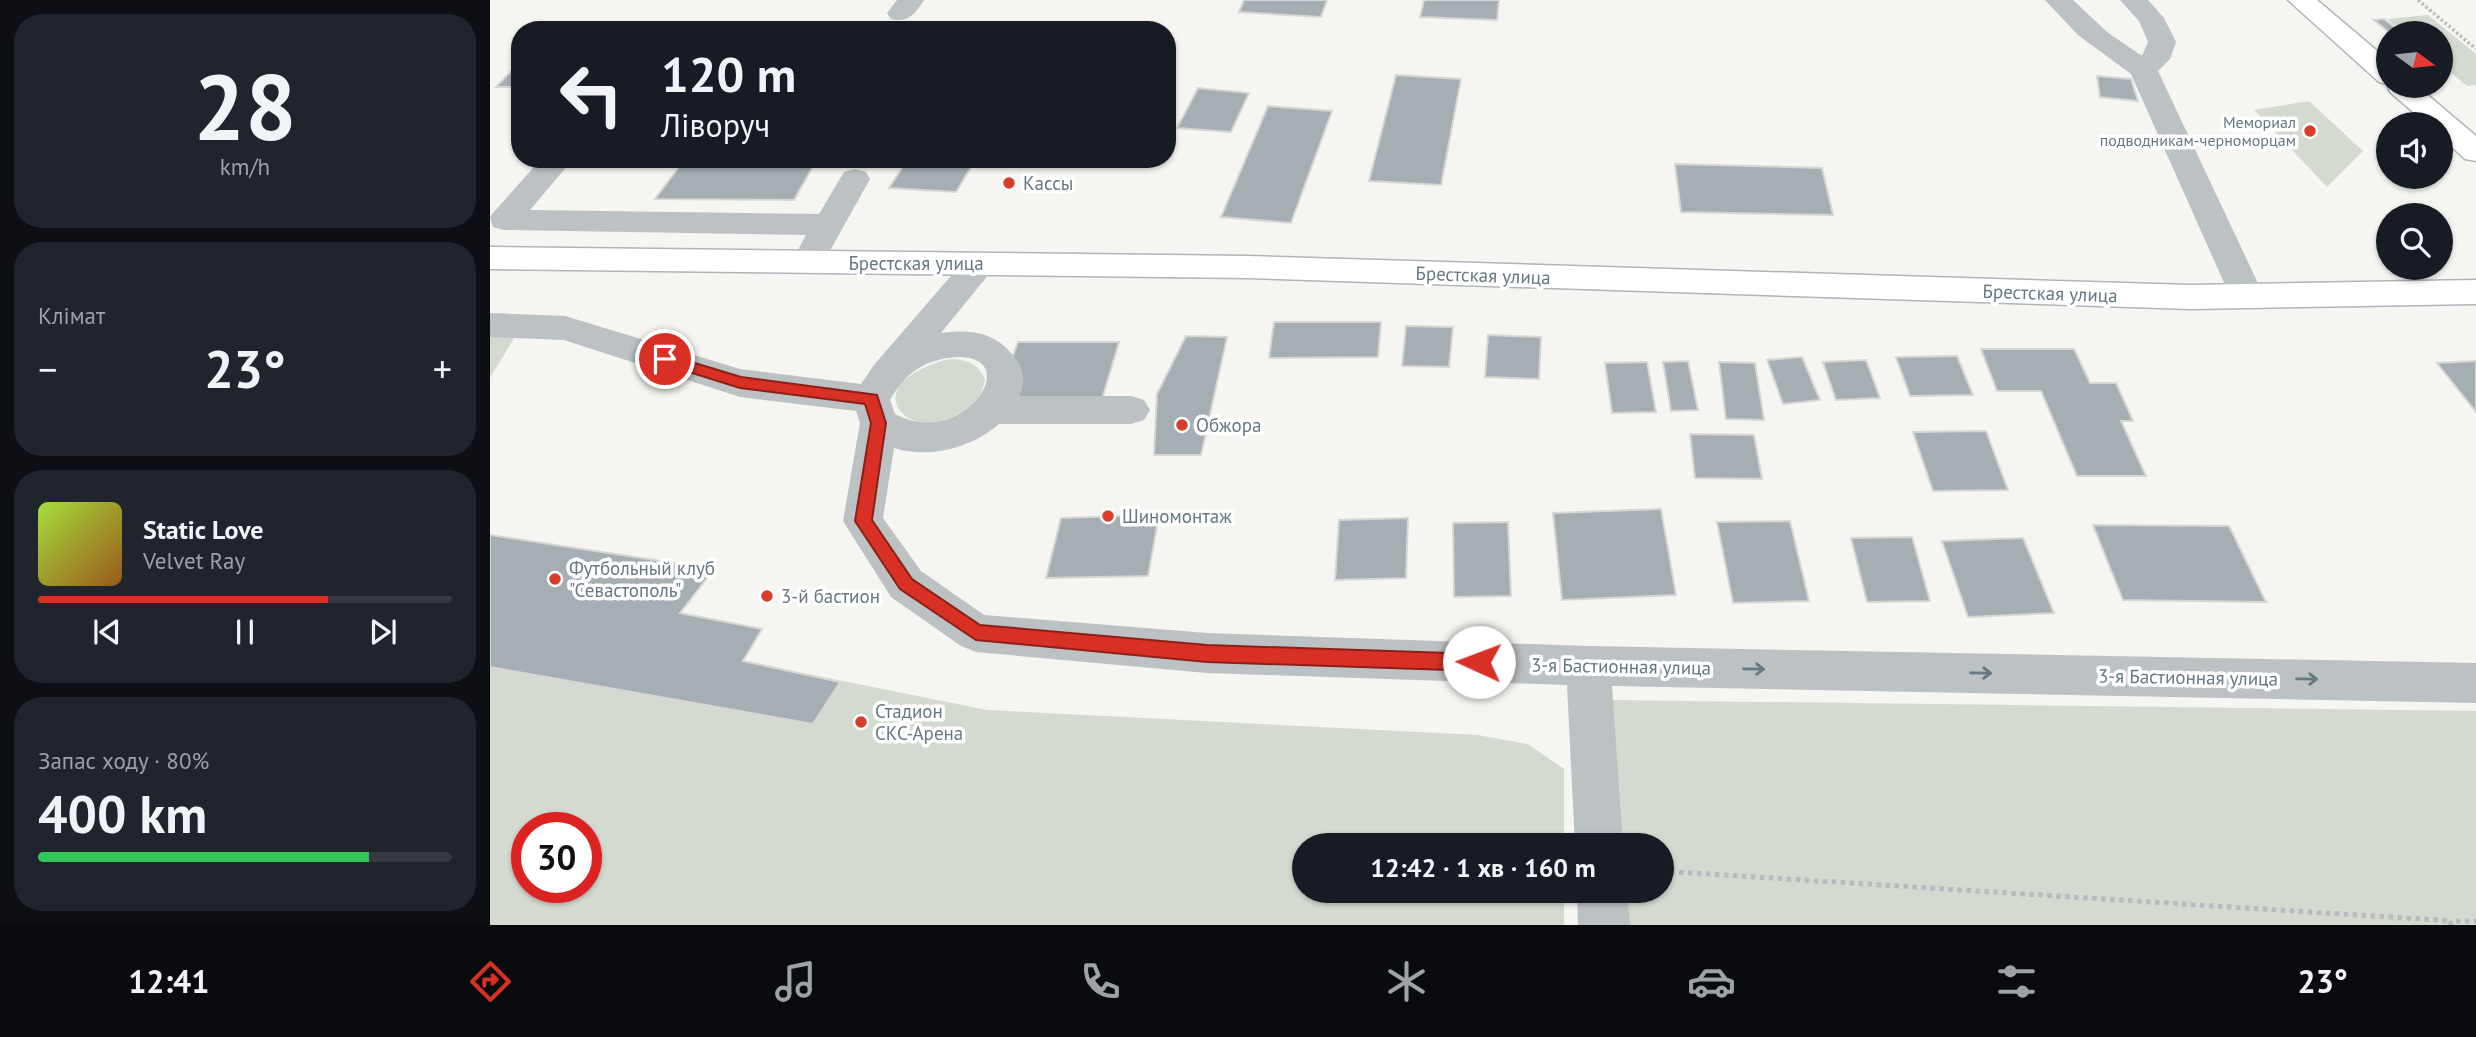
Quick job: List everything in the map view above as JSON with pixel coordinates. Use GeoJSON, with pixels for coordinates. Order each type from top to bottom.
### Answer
{"type":"FeatureCollection","features":[{"type":"Feature","properties":{"kind":"main road"},"geometry":{"type":"LineString","coordinates":[[2301,0],[2376,65]]}},
{"type":"Feature","properties":{"kind":"main road"},"geometry":{"type":"LineString","coordinates":[[2414,98],[2476,152]]}},
{"type":"Feature","properties":{"kind":"main road","name":"Брестская улица"},"geometry":{"type":"LineString","coordinates":[[490,258],[1248,267],[2190,298],[2476,292]]}},
{"type":"Feature","properties":{"kind":"street"},"geometry":{"type":"LineString","coordinates":[[2058,0],[2079,24],[2111,50],[2143,69],[2247,296]]}},
{"type":"Feature","properties":{"kind":"street"},"geometry":{"type":"LineString","coordinates":[[2133,0],[2151,18],[2162,41],[2156,59],[2143,69]]}},
{"type":"Feature","properties":{"kind":"street"},"geometry":{"type":"LineString","coordinates":[[551,168],[504,220],[828,225]]}},
{"type":"Feature","properties":{"kind":"street"},"geometry":{"type":"LineString","coordinates":[[807,262],[855,179]]}},
{"type":"Feature","properties":{"kind":"street"},"geometry":{"type":"LineString","coordinates":[[879,399],[981,263]]}},
{"type":"Feature","properties":{"kind":"street"},"geometry":{"type":"LineString","coordinates":[[490,325],[565,328],[740,383],[879,399]]}},
{"type":"Feature","properties":{"kind":"street"},"geometry":{"type":"LineString","coordinates":[[949,344],[971,344],[989,350],[1002,361],[1007,376],[1004,392],[992,410],[954,434],[931,439],[891,433],[879,399],[904,360],[926,349],[949,344]]}},
{"type":"Feature","properties":{"kind":"street","name":"3-я Бастионная улица"},"geometry":{"type":"LineString","coordinates":[[879,399],[863,521],[906,584],[976,633],[1207,653],[1588,666],[2476,683]]}},
{"type":"Feature","properties":{"kind":"street"},"geometry":{"type":"LineString","coordinates":[[992,410],[1131,410]]}},
{"type":"Feature","properties":{"kind":"street"},"geometry":{"type":"LineString","coordinates":[[1588,666],[1598,833]]}},
{"type":"Feature","properties":{"kind":"street"},"geometry":{"type":"LineString","coordinates":[[1603,903],[1604,925]]}},
{"type":"Feature","properties":{"kind":"path"},"geometry":{"type":"LineString","coordinates":[[2418,0],[2476,49]]}},
{"type":"Feature","properties":{"kind":"path"},"geometry":{"type":"LineString","coordinates":[[1674,872],[2451,923],[2476,921]]}},
{"type":"Feature","properties":{"kind":"shaded area"},"geometry":{"type":"Polygon","coordinates":[[[2428,15],[2435,21],[2389,21],[2387,19],[2428,15]]]}},
{"type":"Feature","properties":{"kind":"shaded area"},"geometry":{"type":"Polygon","coordinates":[[[2454,36],[2476,54],[2476,85],[2467,86],[2454,75],[2454,36]]]}},
{"type":"Feature","properties":{"kind":"shaded area"},"geometry":{"type":"Polygon","coordinates":[[[2309,101],[2363,151],[2327,187],[2254,110],[2309,101]]]}},
{"type":"Feature","properties":{"kind":"shaded area"},"geometry":{"type":"Polygon","coordinates":[[[490,329],[519,330],[490,378],[490,329]]]}},
{"type":"Feature","properties":{"kind":"shaded area"},"geometry":{"type":"Polygon","coordinates":[[[951,359],[963,360],[980,370],[985,380],[977,400],[970,407],[941,421],[919,422],[902,413],[896,402],[896,393],[901,384],[920,370],[951,359]]]}},
{"type":"Feature","properties":{"kind":"shaded area","name":"Стадион СКС-Арена"},"geometry":{"type":"Polygon","coordinates":[[[490,535],[714,569],[680,613],[762,629],[743,661],[987,710],[1478,735],[1528,744],[1564,769],[1564,833],[1292,833],[1292,903],[1564,903],[1564,925],[490,925],[490,535]]]}},
{"type":"Feature","properties":{"kind":"shaded area"},"geometry":{"type":"Polygon","coordinates":[[[1612,700],[2476,711],[2476,925],[1616,925],[1615,903],[1674,903],[1674,833],[1614,833],[1612,700]]]}},
{"type":"Feature","properties":{"kind":"building"},"geometry":{"type":"Polygon","coordinates":[[[1244,0],[1327,0],[1321,17],[1239,12],[1244,0]]]}},
{"type":"Feature","properties":{"kind":"building"},"geometry":{"type":"Polygon","coordinates":[[[1424,0],[1499,0],[1497,20],[1420,17],[1424,0]]]}},
{"type":"Feature","properties":{"kind":"building"},"geometry":{"type":"Polygon","coordinates":[[[511,71],[511,87],[496,87],[511,71]]]}},
{"type":"Feature","properties":{"kind":"building"},"geometry":{"type":"Polygon","coordinates":[[[1396,75],[1461,79],[1441,185],[1369,181],[1396,75]]]}},
{"type":"Feature","properties":{"kind":"building"},"geometry":{"type":"Polygon","coordinates":[[[2097,76],[2131,79],[2138,101],[2100,97],[2097,76]]]}},
{"type":"Feature","properties":{"kind":"building"},"geometry":{"type":"Polygon","coordinates":[[[1198,88],[1249,93],[1231,132],[1177,128],[1198,88]]]}},
{"type":"Feature","properties":{"kind":"building"},"geometry":{"type":"Polygon","coordinates":[[[1268,106],[1332,111],[1291,223],[1221,217],[1268,106]]]}},
{"type":"Feature","properties":{"kind":"building"},"geometry":{"type":"Polygon","coordinates":[[[1675,164],[1822,168],[1833,215],[1681,212],[1675,164]]]}},
{"type":"Feature","properties":{"kind":"building"},"geometry":{"type":"Polygon","coordinates":[[[678,168],[812,168],[794,200],[655,199],[678,168]]]}},
{"type":"Feature","properties":{"kind":"building"},"geometry":{"type":"Polygon","coordinates":[[[902,168],[971,168],[956,192],[889,188],[902,168]]]}},
{"type":"Feature","properties":{"kind":"building"},"geometry":{"type":"Polygon","coordinates":[[[1274,322],[1381,322],[1378,357],[1269,358],[1274,322]]]}},
{"type":"Feature","properties":{"kind":"building"},"geometry":{"type":"Polygon","coordinates":[[[1406,326],[1453,327],[1449,367],[1402,366],[1406,326]]]}},
{"type":"Feature","properties":{"kind":"building"},"geometry":{"type":"Polygon","coordinates":[[[1488,335],[1541,337],[1539,379],[1485,377],[1488,335]]]}},
{"type":"Feature","properties":{"kind":"building","name":"Обжора"},"geometry":{"type":"Polygon","coordinates":[[[1186,336],[1227,337],[1201,455],[1154,455],[1157,394],[1186,336]]]}},
{"type":"Feature","properties":{"kind":"building"},"geometry":{"type":"Polygon","coordinates":[[[1018,342],[1119,342],[1100,406],[995,406],[1018,342]]]}},
{"type":"Feature","properties":{"kind":"building"},"geometry":{"type":"Polygon","coordinates":[[[1981,349],[2074,349],[2090,383],[2116,383],[2133,421],[2121,421],[2146,476],[2077,476],[2041,391],[1997,391],[1981,349]]]}},
{"type":"Feature","properties":{"kind":"building"},"geometry":{"type":"Polygon","coordinates":[[[1957,356],[1973,395],[1910,396],[1896,357],[1957,356]]]}},
{"type":"Feature","properties":{"kind":"building"},"geometry":{"type":"Polygon","coordinates":[[[1802,357],[1820,400],[1783,404],[1767,360],[1802,357]]]}},
{"type":"Feature","properties":{"kind":"building"},"geometry":{"type":"Polygon","coordinates":[[[1866,360],[1880,398],[1836,400],[1823,362],[1866,360]]]}},
{"type":"Feature","properties":{"kind":"building"},"geometry":{"type":"Polygon","coordinates":[[[1688,361],[1698,410],[1671,411],[1663,362],[1688,361]]]}},
{"type":"Feature","properties":{"kind":"building"},"geometry":{"type":"Polygon","coordinates":[[[2476,361],[2476,412],[2437,363],[2476,361]]]}},
{"type":"Feature","properties":{"kind":"building"},"geometry":{"type":"Polygon","coordinates":[[[1647,362],[1656,412],[1612,413],[1605,363],[1647,362]]]}},
{"type":"Feature","properties":{"kind":"building"},"geometry":{"type":"Polygon","coordinates":[[[1719,362],[1755,363],[1764,420],[1726,419],[1719,362]]]}},
{"type":"Feature","properties":{"kind":"building"},"geometry":{"type":"Polygon","coordinates":[[[1986,431],[2008,490],[1933,491],[1913,432],[1986,431]]]}},
{"type":"Feature","properties":{"kind":"building"},"geometry":{"type":"Polygon","coordinates":[[[1690,434],[1754,435],[1762,479],[1695,478],[1690,434]]]}},
{"type":"Feature","properties":{"kind":"building"},"geometry":{"type":"Polygon","coordinates":[[[1661,509],[1676,595],[1562,600],[1553,513],[1661,509]]]}},
{"type":"Feature","properties":{"kind":"building"},"geometry":{"type":"Polygon","coordinates":[[[1159,515],[1148,576],[1046,578],[1061,518],[1159,515]]]}},
{"type":"Feature","properties":{"kind":"building"},"geometry":{"type":"Polygon","coordinates":[[[1408,518],[1406,578],[1335,580],[1339,520],[1408,518]]]}},
{"type":"Feature","properties":{"kind":"building"},"geometry":{"type":"Polygon","coordinates":[[[1790,521],[1809,601],[1733,603],[1717,522],[1790,521]]]}},
{"type":"Feature","properties":{"kind":"building"},"geometry":{"type":"Polygon","coordinates":[[[1508,522],[1511,596],[1454,597],[1453,523],[1508,522]]]}},
{"type":"Feature","properties":{"kind":"building"},"geometry":{"type":"Polygon","coordinates":[[[2093,525],[2229,526],[2266,602],[2123,600],[2093,525]]]}},
{"type":"Feature","properties":{"kind":"building"},"geometry":{"type":"Polygon","coordinates":[[[490,535],[714,569],[680,613],[762,629],[743,661],[840,682],[813,724],[490,667],[490,535]]]}},
{"type":"Feature","properties":{"kind":"building"},"geometry":{"type":"Polygon","coordinates":[[[1912,537],[1930,601],[1867,602],[1851,538],[1912,537]]]}},
{"type":"Feature","properties":{"kind":"building"},"geometry":{"type":"Polygon","coordinates":[[[2023,538],[2054,613],[1968,617],[1942,541],[2023,538]]]}},
{"type":"Feature","properties":{"kind":"place","name":"Мемориал подводникам-черноморцам"},"geometry":{"type":"Point","coordinates":[2310,131]}},
{"type":"Feature","properties":{"kind":"place","name":"Кассы"},"geometry":{"type":"Point","coordinates":[1009,183]}},
{"type":"Feature","properties":{"kind":"place","name":"Обжора"},"geometry":{"type":"Point","coordinates":[1182,425]}},
{"type":"Feature","properties":{"kind":"place","name":"Шиномонтаж"},"geometry":{"type":"Point","coordinates":[1108,516]}},
{"type":"Feature","properties":{"kind":"place","name":"Футбольный клуб \"Севастополь\""},"geometry":{"type":"Point","coordinates":[555,579]}},
{"type":"Feature","properties":{"kind":"place","name":"3-й бастион"},"geometry":{"type":"Point","coordinates":[767,596]}},
{"type":"Feature","properties":{"kind":"place","name":"Стадион СКС-Арена"},"geometry":{"type":"Point","coordinates":[861,722]}},
{"type":"Feature","properties":{"kind":"route"},"geometry":{"type":"LineString","coordinates":[[665,359],[740,383],[871,399],[879,423],[863,521],[906,584],[976,633],[1207,653],[1479,662]]}}]}
